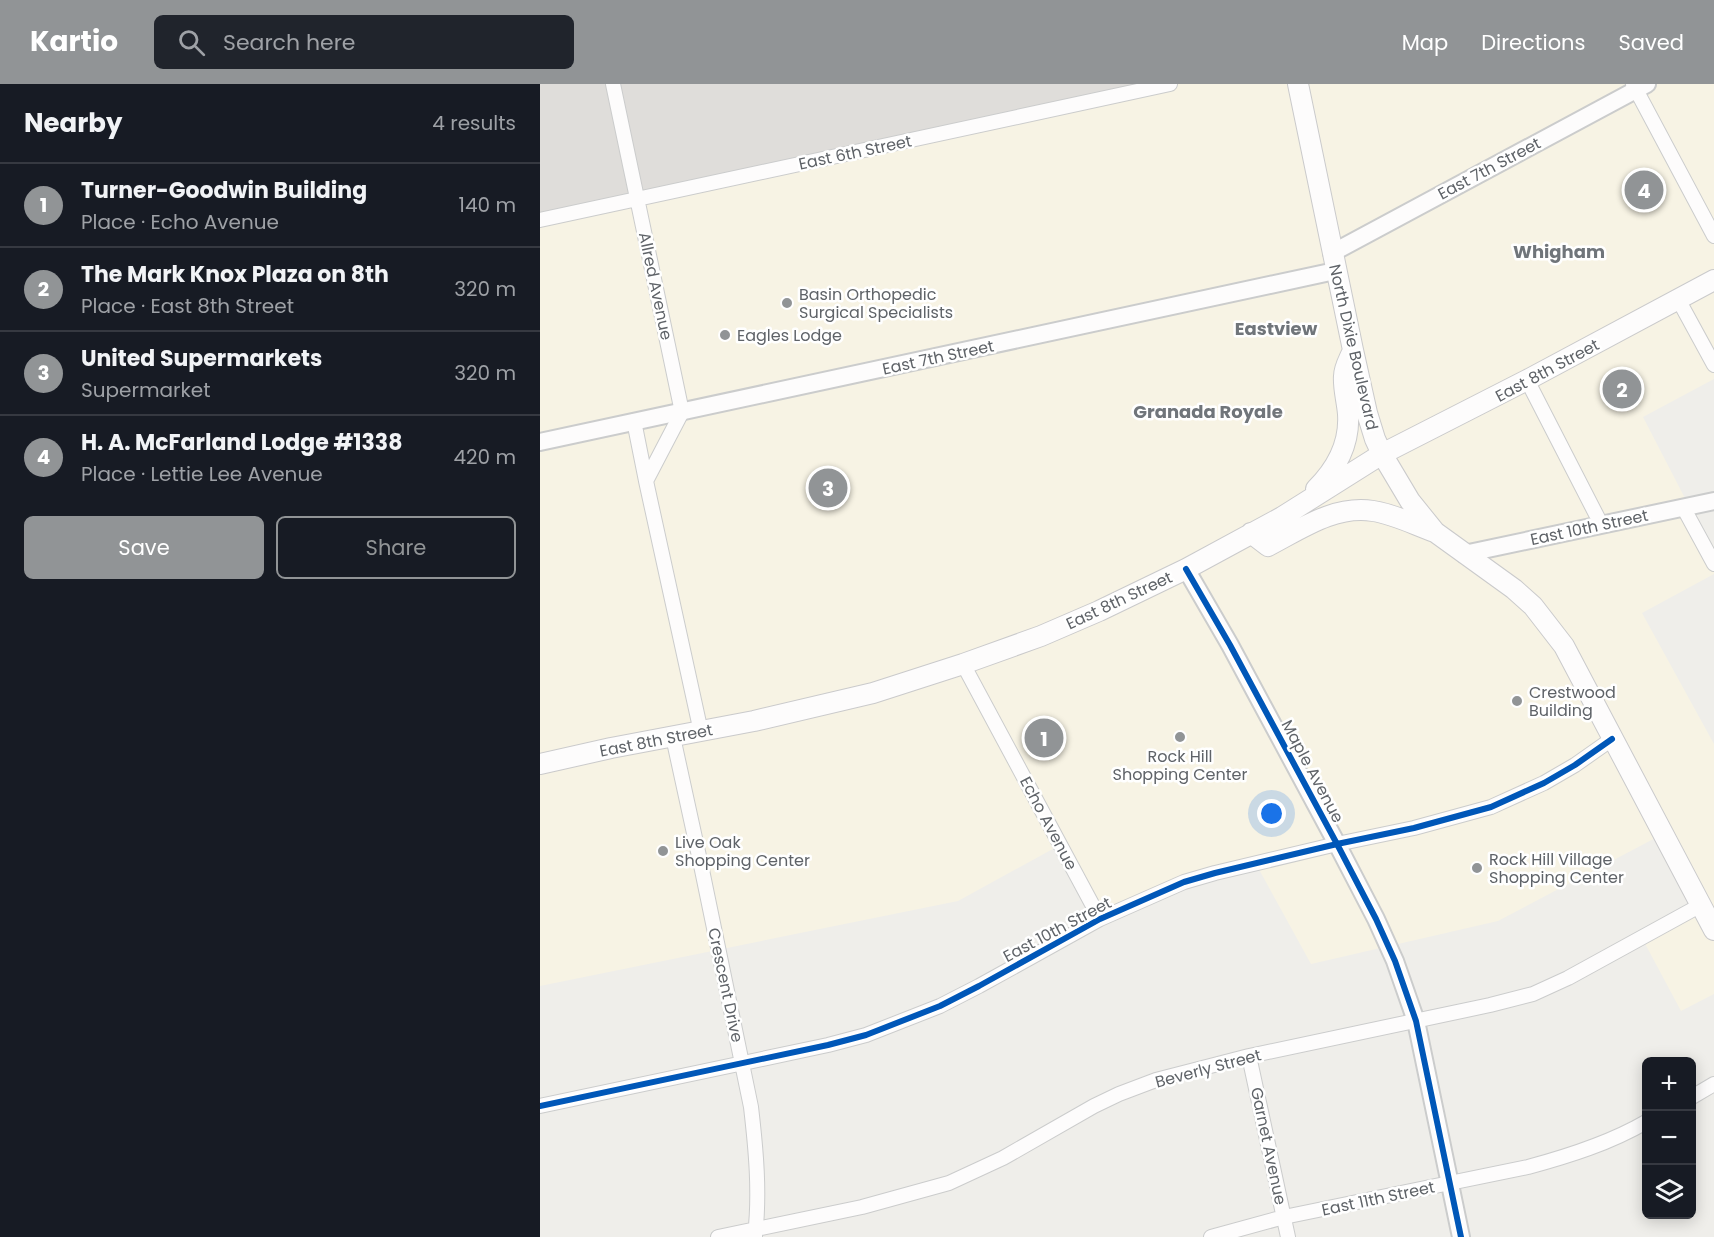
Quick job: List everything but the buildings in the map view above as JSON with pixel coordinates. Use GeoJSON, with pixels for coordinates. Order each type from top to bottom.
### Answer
{"type":"FeatureCollection","features":[{"type":"Feature","properties":{"kind":"main road","name":"North Dixie Boulevard"},"geometry":{"type":"LineString","coordinates":[[1298,84],[1367,413],[1382,454],[1410,501],[1436,532],[1514,589],[1533,606],[1564,646],[1714,930]]}},
{"type":"Feature","properties":{"kind":"main road","name":"East 8th Street"},"geometry":{"type":"LineString","coordinates":[[540,764],[610,748],[701,732],[873,693],[963,664],[1080,620],[1186,569],[1282,517],[1382,454],[1714,280]]}},
{"type":"Feature","properties":{"kind":"main road"},"geometry":{"type":"LineString","coordinates":[[1301,504],[1329,476],[1344,450],[1348,416],[1344,376],[1353,350]]}},
{"type":"Feature","properties":{"kind":"main road"},"geometry":{"type":"LineString","coordinates":[[1251,533],[1268,546],[1327,516],[1346,511],[1372,511],[1385,514],[1436,532]]}},
{"type":"Feature","properties":{"kind":"street","name":"Allred Avenue"},"geometry":{"type":"LineString","coordinates":[[613,84],[682,412]]}},
{"type":"Feature","properties":{"kind":"street","name":"East 6th Street"},"geometry":{"type":"LineString","coordinates":[[540,220],[1170,84]]}},
{"type":"Feature","properties":{"kind":"street","name":"East 7th Street"},"geometry":{"type":"LineString","coordinates":[[540,442],[682,412],[1334,262],[1638,86]]}},
{"type":"Feature","properties":{"kind":"street"},"geometry":{"type":"LineString","coordinates":[[1638,86],[1714,236]]}},
{"type":"Feature","properties":{"kind":"street"},"geometry":{"type":"LineString","coordinates":[[1678,299],[1714,365]]}},
{"type":"Feature","properties":{"kind":"street"},"geometry":{"type":"LineString","coordinates":[[1527,380],[1601,524]]}},
{"type":"Feature","properties":{"kind":"street"},"geometry":{"type":"LineString","coordinates":[[646,482],[682,412]]}},
{"type":"Feature","properties":{"kind":"street"},"geometry":{"type":"LineString","coordinates":[[634,421],[701,732]]}},
{"type":"Feature","properties":{"kind":"street","name":"East 10th Street"},"geometry":{"type":"LineString","coordinates":[[1464,554],[1714,501]]}},
{"type":"Feature","properties":{"kind":"street"},"geometry":{"type":"LineString","coordinates":[[1683,507],[1714,564]]}},
{"type":"Feature","properties":{"kind":"street","name":"Maple Avenue"},"geometry":{"type":"LineString","coordinates":[[1186,569],[1337,844],[1395,961],[1416,1021],[1461,1237]]}},
{"type":"Feature","properties":{"kind":"street","name":"Echo Avenue"},"geometry":{"type":"LineString","coordinates":[[963,664],[1100,919]]}},
{"type":"Feature","properties":{"kind":"street","name":"Crescent Drive"},"geometry":{"type":"LineString","coordinates":[[673,737],[751,1107],[756,1145],[756,1233]]}},
{"type":"Feature","properties":{"kind":"street","name":"East 10th Street"},"geometry":{"type":"LineString","coordinates":[[540,1106],[742,1064],[866,1035],[940,1006],[1100,919],[1184,882],[1337,844],[1414,828],[1491,807],[1544,783],[1612,739]]}},
{"type":"Feature","properties":{"kind":"street","name":"Beverly Street"},"geometry":{"type":"LineString","coordinates":[[718,1237],[756,1233],[949,1184],[980,1171],[1094,1106],[1163,1078],[1249,1056],[1533,994],[1569,978],[1701,905]]}},
{"type":"Feature","properties":{"kind":"street","name":"Garnet Avenue"},"geometry":{"type":"LineString","coordinates":[[1249,1056],[1288,1237]]}},
{"type":"Feature","properties":{"kind":"street"},"geometry":{"type":"LineString","coordinates":[[1696,1095],[1714,1084]]}},
{"type":"Feature","properties":{"kind":"street","name":"East 11th Street"},"geometry":{"type":"LineString","coordinates":[[1211,1237],[1284,1217],[1567,1157],[1642,1125]]}},
{"type":"Feature","properties":{"kind":"shaded area"},"geometry":{"type":"Polygon","coordinates":[[[540,84],[1176,84],[540,221],[540,84]]]}},
{"type":"Feature","properties":{"kind":"shaded area"},"geometry":{"type":"Polygon","coordinates":[[[1176,84],[1714,84],[1714,379],[1643,417],[1689,506],[1714,564],[1714,574],[1642,613],[1714,744],[1714,994],[1681,1011],[1642,938],[1701,905],[1663,834],[1498,921],[1311,964],[1256,864],[1220,872],[1100,919],[1060,845],[958,901],[540,986],[540,221],[1176,84]]]}},
{"type":"Feature","properties":{"kind":"cycle path"},"geometry":{"type":"LineString","coordinates":[[1186,569],[1230,645],[1337,844],[1395,961],[1416,1021],[1461,1237]]}},
{"type":"Feature","properties":{"kind":"cycle path"},"geometry":{"type":"LineString","coordinates":[[540,1106],[866,1035],[940,1006],[1100,919],[1184,882],[1337,844],[1414,828],[1491,807],[1544,783],[1612,739]]}},
{"type":"Feature","properties":{"kind":"place","name":"H. A. McFarland Lodge #1338"},"geometry":{"type":"Point","coordinates":[1644,190]}},
{"type":"Feature","properties":{"kind":"place","name":"Basin Orthopedic Surgical Specialists"},"geometry":{"type":"Point","coordinates":[787,303]}},
{"type":"Feature","properties":{"kind":"place","name":"Eagles Lodge"},"geometry":{"type":"Point","coordinates":[725,335]}},
{"type":"Feature","properties":{"kind":"place","name":"The Mark Knox Plaza on 8th"},"geometry":{"type":"Point","coordinates":[1622,389]}},
{"type":"Feature","properties":{"kind":"place","name":"United Supermarkets"},"geometry":{"type":"Point","coordinates":[828,488]}},
{"type":"Feature","properties":{"kind":"place","name":"Crestwood Building"},"geometry":{"type":"Point","coordinates":[1517,701]}},
{"type":"Feature","properties":{"kind":"place","name":"Rock Hill Shopping Center"},"geometry":{"type":"Point","coordinates":[1180,737]}},
{"type":"Feature","properties":{"kind":"place","name":"Turner-Goodwin Building"},"geometry":{"type":"Point","coordinates":[1044,738]}},
{"type":"Feature","properties":{"kind":"place","name":"Live Oak Shopping Center"},"geometry":{"type":"Point","coordinates":[663,851]}},
{"type":"Feature","properties":{"kind":"place","name":"Rock Hill Village Shopping Center"},"geometry":{"type":"Point","coordinates":[1477,868]}},
{"type":"Feature","properties":{"kind":"district","name":"Whigham"},"geometry":{"type":"Point","coordinates":[1559,252]}},
{"type":"Feature","properties":{"kind":"district","name":"Eastview"},"geometry":{"type":"Point","coordinates":[1276,329]}},
{"type":"Feature","properties":{"kind":"district","name":"Granada Royale"},"geometry":{"type":"Point","coordinates":[1208,412]}}]}
